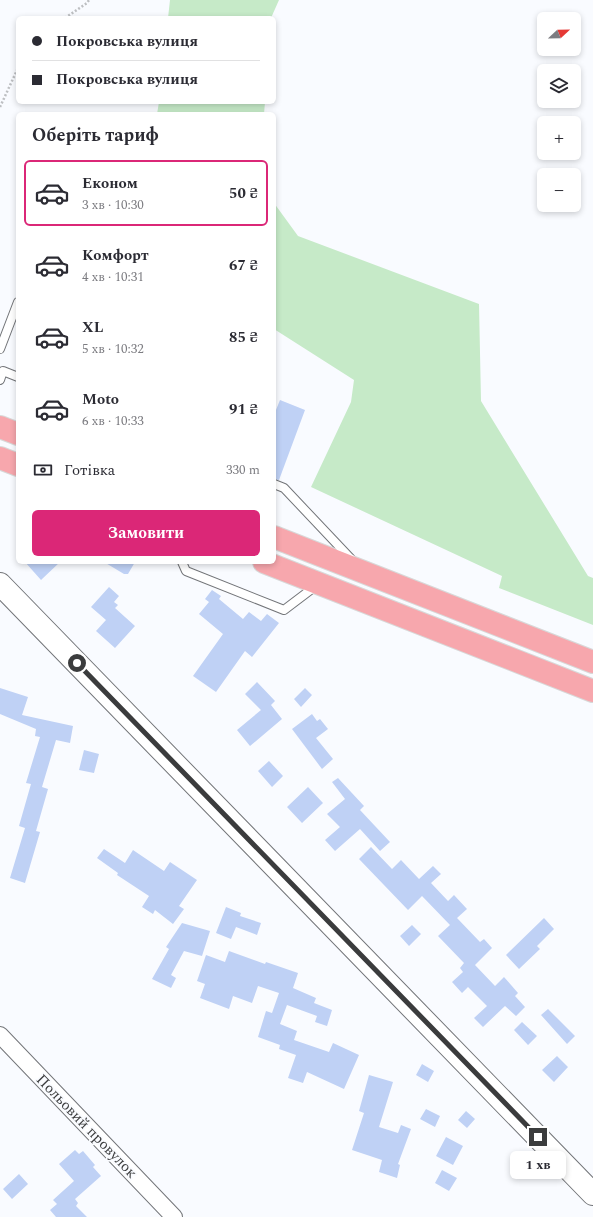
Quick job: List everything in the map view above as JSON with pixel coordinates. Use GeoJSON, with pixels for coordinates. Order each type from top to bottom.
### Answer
{"type":"FeatureCollection","features":[{"type":"Feature","properties":{"kind":"highway"},"geometry":{"type":"LineString","coordinates":[[0,458],[16,464]]}},
{"type":"Feature","properties":{"kind":"highway"},"geometry":{"type":"LineString","coordinates":[[276,538],[593,662]]}},
{"type":"Feature","properties":{"kind":"highway"},"geometry":{"type":"LineString","coordinates":[[269,564],[593,691]]}},
{"type":"Feature","properties":{"kind":"street"},"geometry":{"type":"LineString","coordinates":[[0,584],[593,1194]]}},
{"type":"Feature","properties":{"kind":"street","name":"Польовий провулок"},"geometry":{"type":"LineString","coordinates":[[0,1035],[174,1217]]}},
{"type":"Feature","properties":{"kind":"lane"},"geometry":{"type":"LineString","coordinates":[[0,349],[16,307]]}},
{"type":"Feature","properties":{"kind":"lane"},"geometry":{"type":"LineString","coordinates":[[0,380],[3,371],[16,377]]}},
{"type":"Feature","properties":{"kind":"lane"},"geometry":{"type":"LineString","coordinates":[[276,485],[284,488],[364,573]]}},
{"type":"Feature","properties":{"kind":"lane"},"geometry":{"type":"LineString","coordinates":[[183,564],[186,571],[284,610],[320,584]]}},
{"type":"Feature","properties":{"kind":"path"},"geometry":{"type":"LineString","coordinates":[[68,16],[90,0]]}},
{"type":"Feature","properties":{"kind":"path"},"geometry":{"type":"LineString","coordinates":[[0,107],[16,72]]}},
{"type":"Feature","properties":{"kind":"green space"},"geometry":{"type":"Polygon","coordinates":[[[170,0],[279,0],[272,16],[168,16],[170,0]]]}},
{"type":"Feature","properties":{"kind":"green space"},"geometry":{"type":"Polygon","coordinates":[[[159,104],[265,104],[264,112],[157,112],[159,104]]]}},
{"type":"Feature","properties":{"kind":"green space"},"geometry":{"type":"Polygon","coordinates":[[[276,206],[298,236],[479,304],[481,401],[588,576],[593,578],[593,625],[499,588],[502,576],[311,487],[351,402],[354,380],[276,330],[276,206]]]}},
{"type":"Feature","properties":{"kind":"building"},"geometry":{"type":"Polygon","coordinates":[[[280,400],[305,410],[279,480],[276,479],[276,410],[280,400]]]}},
{"type":"Feature","properties":{"kind":"building"},"geometry":{"type":"Polygon","coordinates":[[[27,564],[58,564],[41,580],[27,564]]]}},
{"type":"Feature","properties":{"kind":"building"},"geometry":{"type":"Polygon","coordinates":[[[107,564],[134,564],[128,574],[124,574],[107,564]]]}},
{"type":"Feature","properties":{"kind":"building"},"geometry":{"type":"Polygon","coordinates":[[[109,587],[119,596],[114,602],[118,605],[115,608],[135,626],[115,648],[96,631],[106,620],[91,607],[109,587]]]}},
{"type":"Feature","properties":{"kind":"building"},"geometry":{"type":"Polygon","coordinates":[[[212,590],[221,596],[219,599],[243,619],[249,612],[261,621],[267,614],[279,623],[252,657],[245,651],[216,692],[193,676],[223,634],[199,614],[209,602],[205,599],[212,590]]]}},
{"type":"Feature","properties":{"kind":"building"},"geometry":{"type":"Polygon","coordinates":[[[257,682],[275,701],[271,705],[282,719],[250,746],[237,730],[261,710],[245,694],[257,682]]]}},
{"type":"Feature","properties":{"kind":"building"},"geometry":{"type":"Polygon","coordinates":[[[0,688],[28,697],[22,715],[73,726],[70,743],[56,740],[42,787],[48,789],[36,831],[40,832],[25,883],[10,878],[25,828],[19,826],[31,784],[26,783],[40,737],[35,736],[36,729],[0,714],[0,688]]]}},
{"type":"Feature","properties":{"kind":"building"},"geometry":{"type":"Polygon","coordinates":[[[305,688],[312,695],[301,707],[294,699],[305,688]]]}},
{"type":"Feature","properties":{"kind":"building"},"geometry":{"type":"Polygon","coordinates":[[[312,714],[317,721],[320,719],[328,729],[316,738],[333,759],[322,769],[292,729],[312,714]]]}},
{"type":"Feature","properties":{"kind":"building"},"geometry":{"type":"Polygon","coordinates":[[[84,750],[99,754],[94,773],[79,770],[84,750]]]}},
{"type":"Feature","properties":{"kind":"building"},"geometry":{"type":"Polygon","coordinates":[[[269,761],[283,776],[272,787],[258,771],[269,761]]]}},
{"type":"Feature","properties":{"kind":"building"},"geometry":{"type":"Polygon","coordinates":[[[338,778],[364,806],[360,810],[390,842],[380,851],[360,829],[335,851],[325,840],[340,827],[327,814],[345,799],[332,782],[338,778]]]}},
{"type":"Feature","properties":{"kind":"building"},"geometry":{"type":"Polygon","coordinates":[[[308,787],[323,803],[302,823],[287,807],[308,787]]]}},
{"type":"Feature","properties":{"kind":"building"},"geometry":{"type":"Polygon","coordinates":[[[371,847],[392,869],[401,860],[419,879],[433,866],[441,874],[431,883],[448,901],[454,895],[467,909],[457,918],[480,942],[484,939],[492,948],[475,965],[495,986],[504,977],[518,993],[515,996],[525,1007],[516,1016],[505,1006],[483,1027],[474,1018],[487,1006],[468,987],[462,993],[452,982],[463,972],[460,968],[464,963],[438,936],[450,925],[422,896],[408,910],[359,859],[371,847]]]}},
{"type":"Feature","properties":{"kind":"building"},"geometry":{"type":"Polygon","coordinates":[[[104,849],[125,863],[133,850],[164,871],[170,862],[197,880],[179,906],[184,909],[173,924],[155,910],[153,914],[142,907],[149,896],[117,875],[118,873],[97,858],[104,849]]]}},
{"type":"Feature","properties":{"kind":"building"},"geometry":{"type":"Polygon","coordinates":[[[226,907],[241,913],[240,916],[261,923],[257,935],[236,927],[231,939],[216,933],[226,907]]]}},
{"type":"Feature","properties":{"kind":"building"},"geometry":{"type":"Polygon","coordinates":[[[544,918],[554,929],[537,946],[540,949],[519,969],[506,955],[544,918]]]}},
{"type":"Feature","properties":{"kind":"building"},"geometry":{"type":"Polygon","coordinates":[[[182,923],[210,931],[202,956],[184,951],[171,975],[176,978],[171,988],[152,979],[169,949],[166,947],[182,923]]]}},
{"type":"Feature","properties":{"kind":"building"},"geometry":{"type":"Polygon","coordinates":[[[412,925],[421,934],[409,946],[400,936],[412,925]]]}},
{"type":"Feature","properties":{"kind":"building"},"geometry":{"type":"Polygon","coordinates":[[[229,951],[265,964],[266,962],[298,973],[293,988],[316,998],[314,1003],[332,1010],[327,1026],[315,1022],[317,1016],[287,1005],[280,1024],[297,1031],[294,1040],[329,1052],[333,1043],[359,1055],[344,1089],[307,1072],[303,1083],[288,1078],[296,1055],[279,1049],[280,1045],[258,1037],[266,1011],[272,1013],[279,993],[258,986],[252,1003],[233,996],[229,1009],[200,998],[205,984],[197,981],[206,955],[225,962],[229,951]]]}},
{"type":"Feature","properties":{"kind":"building"},"geometry":{"type":"Polygon","coordinates":[[[548,1009],[575,1036],[567,1044],[541,1015],[548,1009]]]}},
{"type":"Feature","properties":{"kind":"building"},"geometry":{"type":"Polygon","coordinates":[[[522,1022],[537,1036],[528,1045],[514,1030],[522,1022]]]}},
{"type":"Feature","properties":{"kind":"building"},"geometry":{"type":"Polygon","coordinates":[[[557,1056],[568,1067],[554,1082],[542,1070],[557,1056]]]}},
{"type":"Feature","properties":{"kind":"building"},"geometry":{"type":"Polygon","coordinates":[[[422,1064],[434,1071],[428,1082],[416,1075],[422,1064]]]}},
{"type":"Feature","properties":{"kind":"building"},"geometry":{"type":"Polygon","coordinates":[[[369,1075],[393,1082],[379,1127],[398,1133],[401,1125],[411,1129],[398,1164],[400,1165],[397,1178],[379,1172],[382,1160],[352,1150],[364,1113],[359,1111],[369,1075]]]}},
{"type":"Feature","properties":{"kind":"building"},"geometry":{"type":"Polygon","coordinates":[[[426,1109],[440,1116],[435,1127],[420,1119],[426,1109]]]}},
{"type":"Feature","properties":{"kind":"building"},"geometry":{"type":"Polygon","coordinates":[[[466,1111],[475,1119],[467,1128],[458,1120],[466,1111]]]}},
{"type":"Feature","properties":{"kind":"building"},"geometry":{"type":"Polygon","coordinates":[[[446,1137],[463,1146],[453,1165],[436,1156],[446,1137]]]}},
{"type":"Feature","properties":{"kind":"building"},"geometry":{"type":"Polygon","coordinates":[[[75,1150],[79,1154],[83,1151],[95,1165],[93,1167],[101,1176],[75,1199],[78,1203],[76,1206],[87,1217],[56,1217],[50,1210],[57,1204],[53,1200],[74,1181],[59,1164],[75,1150]]]}},
{"type":"Feature","properties":{"kind":"building"},"geometry":{"type":"Polygon","coordinates":[[[442,1170],[457,1178],[449,1191],[435,1183],[442,1170]]]}},
{"type":"Feature","properties":{"kind":"building"},"geometry":{"type":"Polygon","coordinates":[[[19,1174],[28,1184],[12,1199],[3,1189],[19,1174]]]}},
{"type":"Feature","properties":{"kind":"route"},"geometry":{"type":"LineString","coordinates":[[77,663],[538,1137]]}}]}
